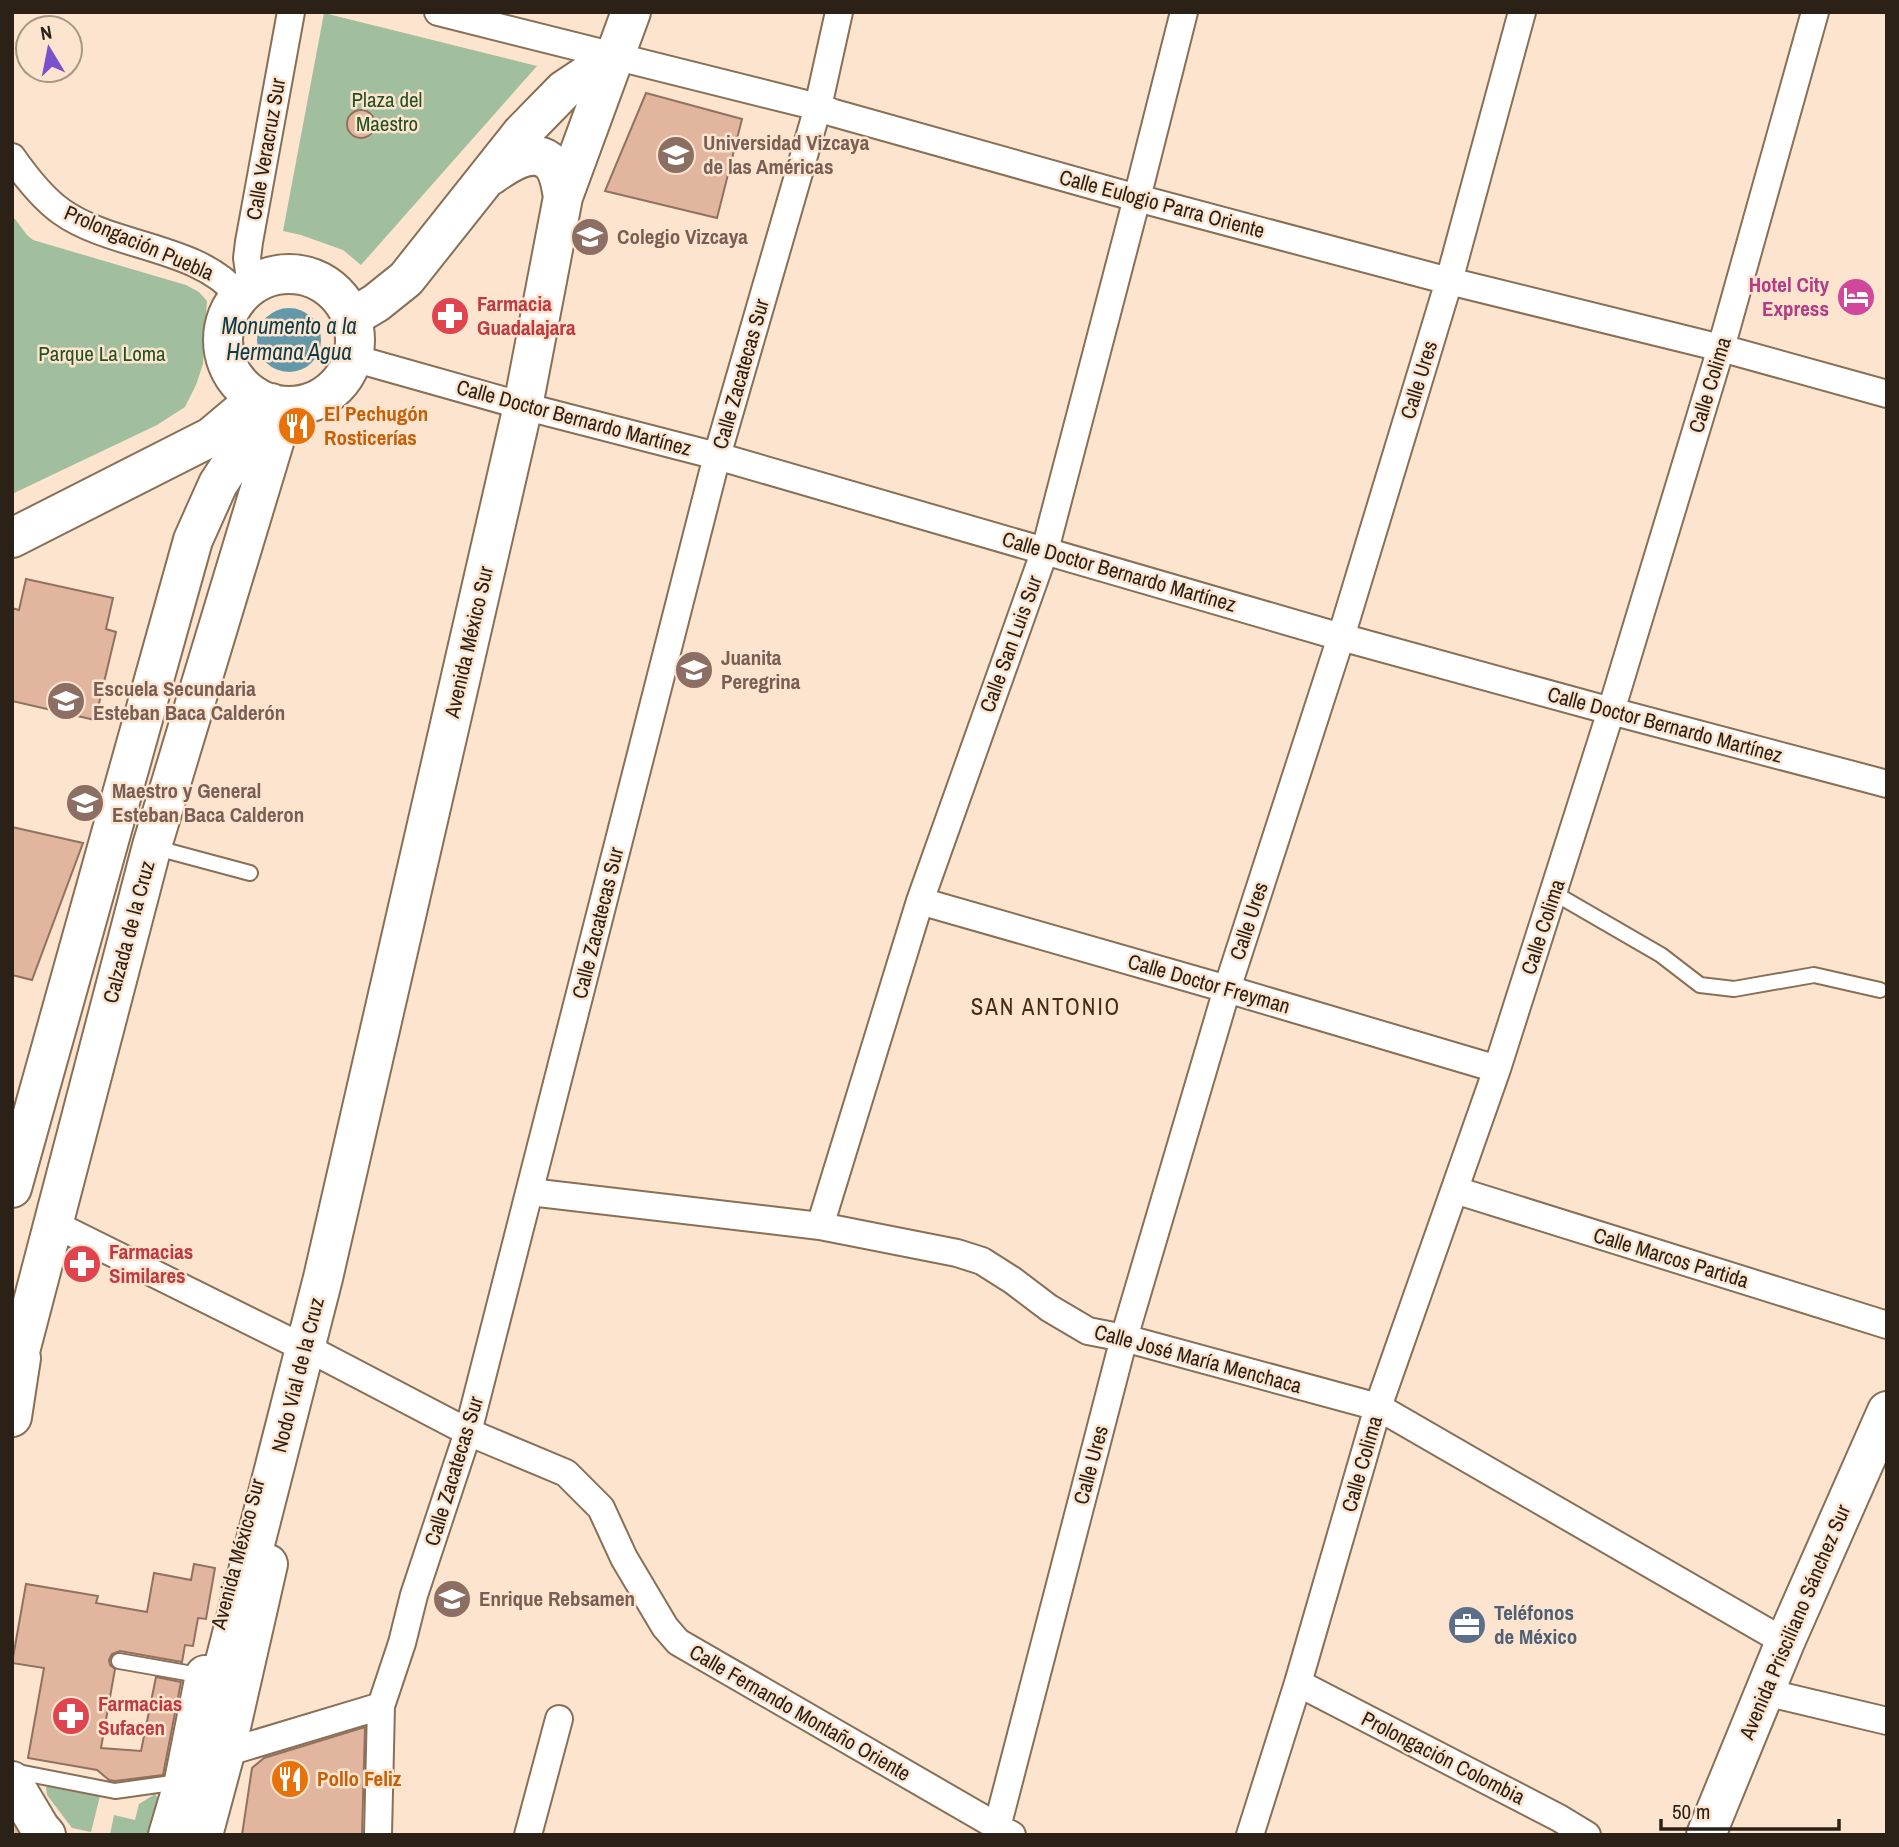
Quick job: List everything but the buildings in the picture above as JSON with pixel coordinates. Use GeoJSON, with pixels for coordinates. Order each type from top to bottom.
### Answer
{"type":"FeatureCollection","features":[{"type":"Feature","properties":{"kind":"main road","name":"Avenida México Sur"},"geometry":{"type":"LineString","coordinates":[[168,1835],[184,1782],[205,1676],[305,1348],[323,1278],[523,406],[563,197],[631,12]]}},
{"type":"Feature","properties":{"kind":"main road"},"geometry":{"type":"LineString","coordinates":[[351,318],[376,303],[406,279],[521,134],[564,90],[615,56]]}},
{"type":"Feature","properties":{"kind":"main road"},"geometry":{"type":"LineString","coordinates":[[483,182],[506,164],[523,157],[536,156],[552,164],[563,197]]}},
{"type":"Feature","properties":{"kind":"main road"},"geometry":{"type":"LineString","coordinates":[[12,514],[205,416],[228,391],[261,395],[302,405],[322,398],[338,385],[350,367],[356,346],[354,325],[346,304],[330,287],[310,276],[287,273],[265,278],[245,291],[230,308],[223,329],[223,351],[230,370],[261,395]]}},
{"type":"Feature","properties":{"kind":"main road"},"geometry":{"type":"LineString","coordinates":[[12,538],[211,437],[261,395]]}},
{"type":"Feature","properties":{"kind":"main road","name":"Calzada de la Cruz"},"geometry":{"type":"LineString","coordinates":[[12,1417],[17,1366],[152,846],[261,395]]}},
{"type":"Feature","properties":{"kind":"main road","name":"Calzada de la Cruz"},"geometry":{"type":"LineString","coordinates":[[12,1188],[193,540],[261,395]]}},
{"type":"Feature","properties":{"kind":"main road"},"geometry":{"type":"LineString","coordinates":[[75,962],[119,969]]}},
{"type":"Feature","properties":{"kind":"main road","name":"Nodo Vial de la Cruz"},"geometry":{"type":"LineString","coordinates":[[211,1716],[323,1278]]}},
{"type":"Feature","properties":{"kind":"main road","name":"Avenida México Sur"},"geometry":{"type":"LineString","coordinates":[[203,1835],[225,1754],[305,1348]]}},
{"type":"Feature","properties":{"kind":"main road","name":"Avenida Prisciliano Sánchez Sur"},"geometry":{"type":"LineString","coordinates":[[1706,1835],[1785,1642],[1887,1410]]}},
{"type":"Feature","properties":{"kind":"main road"},"geometry":{"type":"LineString","coordinates":[[12,1781],[46,1835]]}},
{"type":"Feature","properties":{"kind":"street","name":"Calle Veracruz Sur"},"geometry":{"type":"LineString","coordinates":[[245,291],[248,242],[291,12]]}},
{"type":"Feature","properties":{"kind":"street","name":"Calle Eulogio Parra Oriente"},"geometry":{"type":"LineString","coordinates":[[438,12],[818,107],[1137,198],[1449,281],[1721,348],[1887,394]]}},
{"type":"Feature","properties":{"kind":"street","name":"Calle Zacatecas Sur"},"geometry":{"type":"LineString","coordinates":[[378,1835],[381,1706],[402,1643],[414,1595],[468,1432],[717,456],[818,107],[839,12]]}},
{"type":"Feature","properties":{"kind":"street","name":"Calle San Luis Sur"},"geometry":{"type":"LineString","coordinates":[[821,1226],[920,901],[1045,550],[1184,12]]}},
{"type":"Feature","properties":{"kind":"street","name":"Calle Ures"},"geometry":{"type":"LineString","coordinates":[[1001,1832],[1124,1338],[1227,989],[1341,637],[1449,281],[1522,12]]}},
{"type":"Feature","properties":{"kind":"street","name":"Calle Colima"},"geometry":{"type":"LineString","coordinates":[[1250,1835],[1298,1683],[1378,1407],[1497,1069],[1611,711],[1721,348],[1815,12]]}},
{"type":"Feature","properties":{"kind":"street","name":"Prolongación Puebla"},"geometry":{"type":"LineString","coordinates":[[12,157],[49,202],[64,213],[85,225],[193,263],[245,291]]}},
{"type":"Feature","properties":{"kind":"street","name":"Calle Doctor Bernardo Martínez"},"geometry":{"type":"LineString","coordinates":[[353,358],[523,406],[717,456],[1341,637],[1887,783]]}},
{"type":"Feature","properties":{"kind":"street","name":"Calle Doctor Freyman"},"geometry":{"type":"LineString","coordinates":[[920,901],[1497,1069]]}},
{"type":"Feature","properties":{"kind":"street","name":"Calle Marcos Partida"},"geometry":{"type":"LineString","coordinates":[[1455,1190],[1887,1325]]}},
{"type":"Feature","properties":{"kind":"street","name":"Calle José María Menchaca"},"geometry":{"type":"LineString","coordinates":[[530,1192],[821,1226],[917,1244],[982,1261],[1049,1308],[1088,1331],[1124,1338],[1378,1407],[1785,1642]]}},
{"type":"Feature","properties":{"kind":"street","name":"Calle Fernando Montaño Oriente"},"geometry":{"type":"LineString","coordinates":[[52,1223],[468,1432],[566,1473],[601,1508],[624,1558],[665,1626],[678,1642],[1001,1832]]}},
{"type":"Feature","properties":{"kind":"street","name":"Prolongación Colombia"},"geometry":{"type":"LineString","coordinates":[[1298,1683],[1587,1835]]}},
{"type":"Feature","properties":{"kind":"street"},"geometry":{"type":"LineString","coordinates":[[1765,1692],[1887,1721]]}},
{"type":"Feature","properties":{"kind":"street"},"geometry":{"type":"LineString","coordinates":[[225,1754],[381,1706]]}},
{"type":"Feature","properties":{"kind":"street"},"geometry":{"type":"LineString","coordinates":[[528,1835],[559,1719]]}},
{"type":"Feature","properties":{"kind":"lane"},"geometry":{"type":"LineString","coordinates":[[152,846],[250,873]]}},
{"type":"Feature","properties":{"kind":"lane"},"geometry":{"type":"LineString","coordinates":[[1554,893],[1661,955],[1700,985],[1734,989],[1814,975],[1880,990]]}},
{"type":"Feature","properties":{"kind":"lane"},"geometry":{"type":"LineString","coordinates":[[119,1661],[205,1676]]}},
{"type":"Feature","properties":{"kind":"lane"},"geometry":{"type":"LineString","coordinates":[[12,1770],[115,1791],[184,1782]]}},
{"type":"Feature","properties":{"kind":"green space","name":"Plaza del Maestro"},"geometry":{"type":"Polygon","coordinates":[[[324,13],[537,66],[361,265],[343,250],[283,231],[324,13]]]}},
{"type":"Feature","properties":{"kind":"green space","name":"Parque La Loma"},"geometry":{"type":"Polygon","coordinates":[[[12,215],[33,240],[186,285],[199,292],[207,301],[203,364],[185,407],[157,425],[12,494],[12,215]]]}},
{"type":"Feature","properties":{"kind":"green space"},"geometry":{"type":"Polygon","coordinates":[[[50,1785],[100,1796],[91,1832],[72,1828],[47,1795],[46,1787],[50,1785]]]}},
{"type":"Feature","properties":{"kind":"green space"},"geometry":{"type":"Polygon","coordinates":[[[155,1794],[163,1807],[153,1835],[110,1835],[114,1815],[135,1820],[139,1804],[155,1794]]]}},
{"type":"Feature","properties":{"kind":"water","name":"Monumento a la Hermana Agua"},"geometry":{"type":"Polygon","coordinates":[[[283,308],[295,308],[312,317],[319,328],[319,352],[312,363],[295,372],[283,372],[271,367],[262,358],[257,346],[257,334],[262,322],[271,313],[283,308]]]}},
{"type":"Feature","properties":{"kind":"tunnel"},"geometry":{"type":"LineString","coordinates":[[12,1827],[21,1835]]}},
{"type":"Feature","properties":{"kind":"place","name":"Universidad Vizcaya de las Américas"},"geometry":{"type":"Point","coordinates":[676,155]}},
{"type":"Feature","properties":{"kind":"place","name":"Colegio Vizcaya"},"geometry":{"type":"Point","coordinates":[590,237]}},
{"type":"Feature","properties":{"kind":"place","name":"Hotel City Express"},"geometry":{"type":"Point","coordinates":[1856,297]}},
{"type":"Feature","properties":{"kind":"place","name":"Farmacia Guadalajara"},"geometry":{"type":"Point","coordinates":[450,316]}},
{"type":"Feature","properties":{"kind":"place","name":"El Pechugón Rosticerías"},"geometry":{"type":"Point","coordinates":[297,426]}},
{"type":"Feature","properties":{"kind":"place","name":"Juanita Peregrina"},"geometry":{"type":"Point","coordinates":[694,670]}},
{"type":"Feature","properties":{"kind":"place","name":"Escuela Secundaria Esteban Baca Calderón"},"geometry":{"type":"Point","coordinates":[66,701]}},
{"type":"Feature","properties":{"kind":"place","name":"Maestro y General Esteban Baca Calderon"},"geometry":{"type":"Point","coordinates":[85,803]}},
{"type":"Feature","properties":{"kind":"place","name":"Farmacias Similares"},"geometry":{"type":"Point","coordinates":[82,1264]}},
{"type":"Feature","properties":{"kind":"place","name":"Enrique Rebsamen"},"geometry":{"type":"Point","coordinates":[452,1599]}},
{"type":"Feature","properties":{"kind":"place","name":"Teléfonos de México"},"geometry":{"type":"Point","coordinates":[1467,1625]}},
{"type":"Feature","properties":{"kind":"place","name":"Farmacias Sufacen"},"geometry":{"type":"Point","coordinates":[71,1716]}},
{"type":"Feature","properties":{"kind":"place","name":"Pollo Feliz"},"geometry":{"type":"Point","coordinates":[290,1779]}},
{"type":"Feature","properties":{"kind":"district","name":"SAN ANTONIO"},"geometry":{"type":"Point","coordinates":[1046,1007]}}]}
